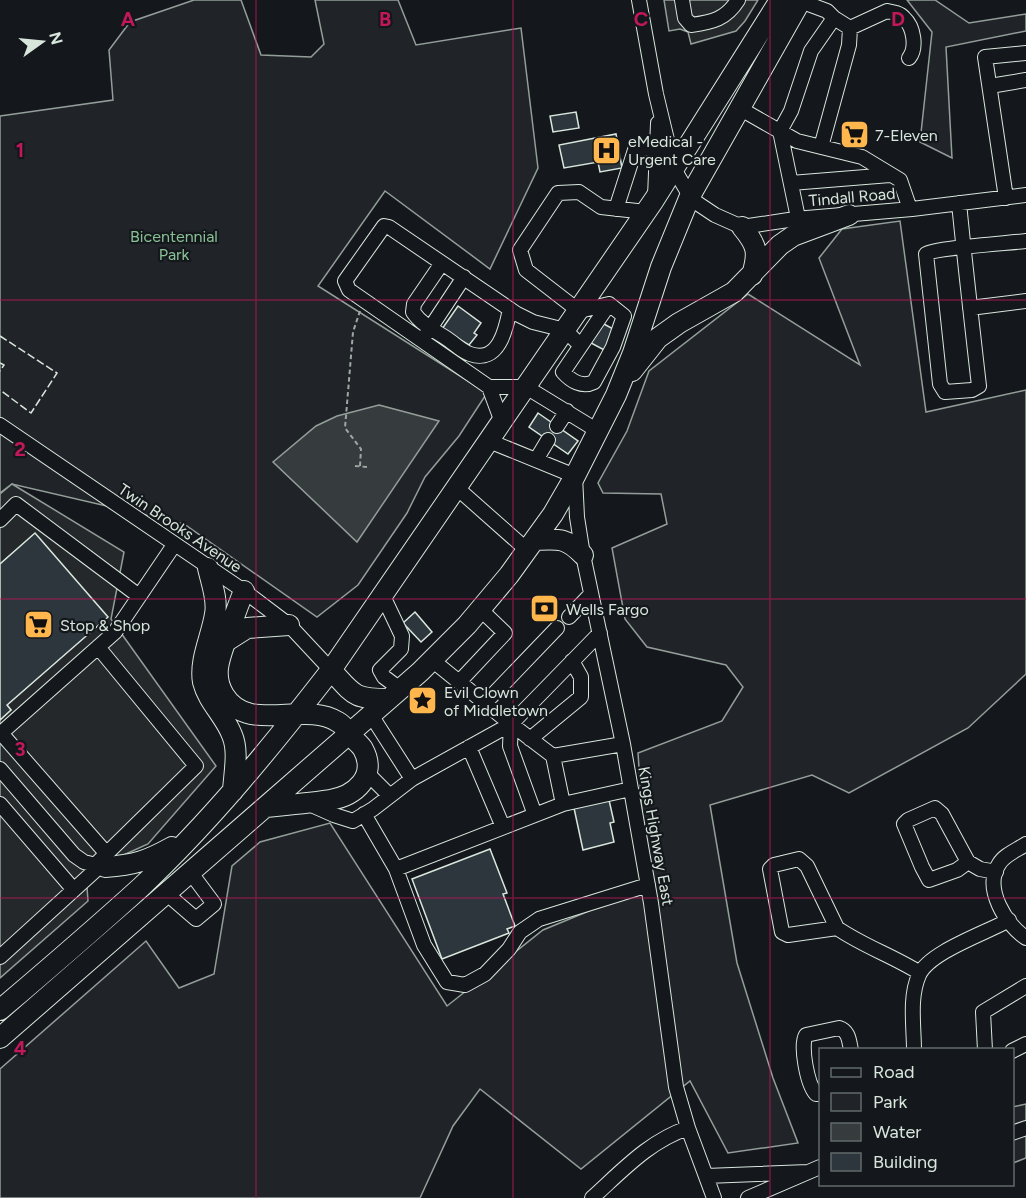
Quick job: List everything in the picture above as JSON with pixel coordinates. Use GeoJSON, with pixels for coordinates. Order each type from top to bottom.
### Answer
{"type":"FeatureCollection","features":[{"type":"Feature","properties":{"kind":"highway"},"geometry":{"type":"LineString","coordinates":[[0,1038],[432,660],[480,609],[531,545],[575,476],[616,395],[661,267],[690,196],[739,108],[794,0]]}},
{"type":"Feature","properties":{"kind":"highway"},"geometry":{"type":"LineString","coordinates":[[0,1010],[142,886],[233,791],[298,714],[383,596],[674,169],[794,0]]}},
{"type":"Feature","properties":{"kind":"highway"},"geometry":{"type":"LineString","coordinates":[[616,395],[641,358],[658,338],[679,323],[725,299],[780,245],[793,236],[849,215]]}},
{"type":"Feature","properties":{"kind":"highway"},"geometry":{"type":"LineString","coordinates":[[742,227],[755,245],[756,260],[752,274]]}},
{"type":"Feature","properties":{"kind":"highway"},"geometry":{"type":"LineString","coordinates":[[531,545],[561,538],[575,546],[583,555]]}},
{"type":"Feature","properties":{"kind":"highway"},"geometry":{"type":"LineString","coordinates":[[208,568],[216,612],[202,673],[208,696],[229,727],[235,745],[233,791]]}},
{"type":"Feature","properties":{"kind":"highway"},"geometry":{"type":"LineString","coordinates":[[244,591],[220,653],[217,675],[222,693],[246,713],[259,716],[298,714],[336,720],[344,726],[364,752],[366,772],[359,787],[351,794],[337,799],[266,807]]}},
{"type":"Feature","properties":{"kind":"highway"},"geometry":{"type":"LineString","coordinates":[[225,642],[247,628],[289,625]]}},
{"type":"Feature","properties":{"kind":"highway"},"geometry":{"type":"LineString","coordinates":[[331,670],[352,693],[365,699],[395,694]]}},
{"type":"Feature","properties":{"kind":"highway"},"geometry":{"type":"LineString","coordinates":[[102,863],[130,866],[150,859],[188,839]]}},
{"type":"Feature","properties":{"kind":"street"},"geometry":{"type":"LineString","coordinates":[[639,0],[659,109],[674,169],[690,196],[709,212],[742,227]]}},
{"type":"Feature","properties":{"kind":"street"},"geometry":{"type":"LineString","coordinates":[[682,0],[685,18],[691,25],[722,18],[738,0]]}},
{"type":"Feature","properties":{"kind":"street"},"geometry":{"type":"LineString","coordinates":[[794,0],[827,10],[834,18],[850,28]]}},
{"type":"Feature","properties":{"kind":"street"},"geometry":{"type":"LineString","coordinates":[[850,28],[887,11],[903,16],[909,23],[914,46],[909,58]]}},
{"type":"Feature","properties":{"kind":"street"},"geometry":{"type":"LineString","coordinates":[[798,218],[780,131],[791,111],[811,51],[834,18]]}},
{"type":"Feature","properties":{"kind":"street"},"geometry":{"type":"LineString","coordinates":[[822,147],[849,45],[850,28]]}},
{"type":"Feature","properties":{"kind":"street"},"geometry":{"type":"LineString","coordinates":[[1006,198],[985,57],[1026,53]]}},
{"type":"Feature","properties":{"kind":"street"},"geometry":{"type":"LineString","coordinates":[[990,86],[1026,80]]}},
{"type":"Feature","properties":{"kind":"street"},"geometry":{"type":"LineString","coordinates":[[739,108],[797,141],[862,157],[900,180],[910,209]]}},
{"type":"Feature","properties":{"kind":"street"},"geometry":{"type":"LineString","coordinates":[[609,304],[579,311],[526,270],[520,250],[558,193],[579,192],[601,207],[616,209],[650,206],[659,109]]}},
{"type":"Feature","properties":{"kind":"street"},"geometry":{"type":"LineString","coordinates":[[616,209],[635,150],[657,146]]}},
{"type":"Feature","properties":{"kind":"street"},"geometry":{"type":"LineString","coordinates":[[790,183],[890,175]]}},
{"type":"Feature","properties":{"kind":"street","name":"Tindall Road"},"geometry":{"type":"LineString","coordinates":[[742,227],[798,218],[910,209],[1026,195]]}},
{"type":"Feature","properties":{"kind":"street"},"geometry":{"type":"LineString","coordinates":[[959,203],[964,248],[970,308],[979,386],[972,390],[945,392],[940,384],[926,254],[930,251],[964,248],[1026,241]]}},
{"type":"Feature","properties":{"kind":"street"},"geometry":{"type":"LineString","coordinates":[[580,345],[566,330],[533,322],[510,309],[389,227],[384,226],[345,281],[348,290],[489,387],[526,387],[598,430]]}},
{"type":"Feature","properties":{"kind":"street"},"geometry":{"type":"LineString","coordinates":[[442,263],[413,308],[416,316],[468,353],[484,354],[494,350],[502,339],[510,309]]}},
{"type":"Feature","properties":{"kind":"street"},"geometry":{"type":"LineString","coordinates":[[421,340],[464,277]]}},
{"type":"Feature","properties":{"kind":"street"},"geometry":{"type":"LineString","coordinates":[[970,308],[1026,301]]}},
{"type":"Feature","properties":{"kind":"street"},"geometry":{"type":"LineString","coordinates":[[609,304],[624,316],[613,347],[594,382],[582,384],[569,379],[563,372],[609,304]]}},
{"type":"Feature","properties":{"kind":"street"},"geometry":{"type":"LineString","coordinates":[[613,347],[630,360]]}},
{"type":"Feature","properties":{"kind":"street"},"geometry":{"type":"LineString","coordinates":[[489,387],[502,422]]}},
{"type":"Feature","properties":{"kind":"street"},"geometry":{"type":"LineString","coordinates":[[557,426],[567,411]]}},
{"type":"Feature","properties":{"kind":"street","name":"Twin Brooks Avenue"},"geometry":{"type":"LineString","coordinates":[[0,425],[244,591],[289,625],[331,670]]}},
{"type":"Feature","properties":{"kind":"street"},"geometry":{"type":"LineString","coordinates":[[536,460],[548,440]]}},
{"type":"Feature","properties":{"kind":"street"},"geometry":{"type":"LineString","coordinates":[[489,441],[575,476]]}},
{"type":"Feature","properties":{"kind":"street","name":"Kings Highway East"},"geometry":{"type":"LineString","coordinates":[[575,476],[577,517],[583,555],[631,789],[648,885],[676,1087],[688,1128],[714,1198]]}},
{"type":"Feature","properties":{"kind":"street"},"geometry":{"type":"LineString","coordinates":[[457,488],[531,545]]}},
{"type":"Feature","properties":{"kind":"street"},"geometry":{"type":"LineString","coordinates":[[0,520],[16,504],[140,596]]}},
{"type":"Feature","properties":{"kind":"street"},"geometry":{"type":"LineString","coordinates":[[102,863],[1,733],[115,632],[174,545]]}},
{"type":"Feature","properties":{"kind":"street"},"geometry":{"type":"LineString","coordinates":[[569,617],[591,594]]}},
{"type":"Feature","properties":{"kind":"street"},"geometry":{"type":"LineString","coordinates":[[383,596],[402,636],[400,649],[380,670],[395,694]]}},
{"type":"Feature","properties":{"kind":"street"},"geometry":{"type":"LineString","coordinates":[[459,682],[505,633],[480,609]]}},
{"type":"Feature","properties":{"kind":"street"},"geometry":{"type":"LineString","coordinates":[[485,703],[557,628]]}},
{"type":"Feature","properties":{"kind":"street"},"geometry":{"type":"LineString","coordinates":[[306,803],[353,821],[412,779],[511,724],[600,633]]}},
{"type":"Feature","properties":{"kind":"street"},"geometry":{"type":"LineString","coordinates":[[0,957],[102,863],[195,766],[98,647]]}},
{"type":"Feature","properties":{"kind":"street"},"geometry":{"type":"LineString","coordinates":[[432,660],[554,756],[563,804]]}},
{"type":"Feature","properties":{"kind":"street"},"geometry":{"type":"LineString","coordinates":[[530,739],[580,697],[581,677],[568,665]]}},
{"type":"Feature","properties":{"kind":"street"},"geometry":{"type":"LineString","coordinates":[[371,715],[412,779]]}},
{"type":"Feature","properties":{"kind":"street"},"geometry":{"type":"LineString","coordinates":[[511,724],[510,746],[535,815]]}},
{"type":"Feature","properties":{"kind":"street"},"geometry":{"type":"LineString","coordinates":[[554,756],[622,744]]}},
{"type":"Feature","properties":{"kind":"street"},"geometry":{"type":"LineString","coordinates":[[469,747],[503,827]]}},
{"type":"Feature","properties":{"kind":"street"},"geometry":{"type":"LineString","coordinates":[[0,769],[74,855],[84,862],[102,863]]}},
{"type":"Feature","properties":{"kind":"street"},"geometry":{"type":"LineString","coordinates":[[366,772],[389,795]]}},
{"type":"Feature","properties":{"kind":"street"},"geometry":{"type":"LineString","coordinates":[[396,869],[563,804],[631,789]]}},
{"type":"Feature","properties":{"kind":"street"},"geometry":{"type":"LineString","coordinates":[[0,804],[74,890]]}},
{"type":"Feature","properties":{"kind":"street"},"geometry":{"type":"LineString","coordinates":[[968,862],[957,870],[929,880],[904,824],[926,810],[935,808],[968,862],[980,869],[996,872]]}},
{"type":"Feature","properties":{"kind":"street"},"geometry":{"type":"LineString","coordinates":[[364,814],[396,869],[424,945],[447,982],[465,985],[484,974],[498,962],[520,932],[538,919],[648,885]]}},
{"type":"Feature","properties":{"kind":"street"},"geometry":{"type":"LineString","coordinates":[[1026,845],[999,864],[993,882],[995,894],[1009,920],[1015,930],[1026,939]]}},
{"type":"Feature","properties":{"kind":"street"},"geometry":{"type":"LineString","coordinates":[[837,928],[785,935],[782,932],[770,869],[774,865],[802,860],[837,928],[852,939],[920,973]]}},
{"type":"Feature","properties":{"kind":"street"},"geometry":{"type":"LineString","coordinates":[[167,894],[196,919],[214,904],[191,873]]}},
{"type":"Feature","properties":{"kind":"street"},"geometry":{"type":"LineString","coordinates":[[914,1048],[914,998],[920,973],[939,954],[1009,920]]}},
{"type":"Feature","properties":{"kind":"street"},"geometry":{"type":"LineString","coordinates":[[985,1048],[983,1012],[1026,986]]}},
{"type":"Feature","properties":{"kind":"street"},"geometry":{"type":"LineString","coordinates":[[819,1094],[813,1091],[807,1073],[803,1041],[806,1035],[843,1029],[850,1048]]}},
{"type":"Feature","properties":{"kind":"street"},"geometry":{"type":"LineString","coordinates":[[592,1198],[657,1141],[688,1128]]}},
{"type":"Feature","properties":{"kind":"street"},"geometry":{"type":"LineString","coordinates":[[706,1176],[814,1170]]}},
{"type":"Feature","properties":{"kind":"street"},"geometry":{"type":"LineString","coordinates":[[748,1198],[814,1170]]}},
{"type":"Feature","properties":{"kind":"path"},"geometry":{"type":"LineString","coordinates":[[360,466],[361,449],[345,428],[353,328],[365,302]]}},
{"type":"Feature","properties":{"kind":"path"},"geometry":{"type":"LineString","coordinates":[[355,466],[367,467]]}},
{"type":"Feature","properties":{"kind":"green space","name":"Bicentennial Park"},"geometry":{"type":"Polygon","coordinates":[[[194,0],[241,0],[261,55],[311,57],[324,44],[315,0],[398,0],[416,45],[521,28],[538,168],[490,269],[385,191],[318,286],[487,393],[459,436],[425,477],[407,513],[358,585],[317,617],[184,524],[12,484],[0,493],[0,116],[113,100],[109,50],[130,22],[194,0]]]}},
{"type":"Feature","properties":{"kind":"green space"},"geometry":{"type":"Polygon","coordinates":[[[907,0],[935,0],[969,23],[1026,14],[1026,31],[946,47],[952,158],[920,142],[932,32],[907,0]]]}},
{"type":"Feature","properties":{"kind":"green space"},"geometry":{"type":"Polygon","coordinates":[[[900,221],[926,412],[1026,390],[1026,674],[968,728],[849,793],[812,775],[710,805],[737,963],[773,1078],[798,1143],[728,1153],[690,1081],[581,1169],[480,1089],[453,1126],[420,1198],[0,1198],[0,1069],[146,941],[179,988],[214,974],[232,866],[260,842],[330,823],[447,1006],[543,930],[647,887],[638,753],[722,721],[743,687],[726,665],[647,647],[625,619],[612,548],[667,524],[661,494],[603,493],[598,483],[627,431],[649,371],[748,294],[860,365],[819,258],[842,229],[900,221]]]}},
{"type":"Feature","properties":{"kind":"green space"},"geometry":{"type":"Polygon","coordinates":[[[1026,1104],[1026,1158],[1014,1163],[1014,1107],[1026,1104]]]}},
{"type":"Feature","properties":{"kind":"shaded area"},"geometry":{"type":"Polygon","coordinates":[[[664,0],[758,0],[736,31],[691,44],[688,32],[680,29],[669,31],[664,0]]]}},
{"type":"Feature","properties":{"kind":"shaded area"},"geometry":{"type":"Polygon","coordinates":[[[12,484],[124,552],[111,619],[216,766],[148,844],[117,858],[87,887],[88,901],[0,978],[0,720],[11,710],[7,705],[107,617],[35,534],[0,564],[0,494],[12,484]]]}},
{"type":"Feature","properties":{"kind":"water"},"geometry":{"type":"Polygon","coordinates":[[[379,405],[439,421],[357,542],[273,462],[316,426],[337,416],[379,405]]]}},
{"type":"Feature","properties":{"kind":"building"},"geometry":{"type":"Polygon","coordinates":[[[576,112],[579,128],[553,132],[550,116],[576,112]]]}},
{"type":"Feature","properties":{"kind":"building"},"geometry":{"type":"Polygon","coordinates":[[[616,134],[622,168],[600,172],[598,162],[564,168],[559,145],[616,134]]]}},
{"type":"Feature","properties":{"kind":"building"},"geometry":{"type":"Polygon","coordinates":[[[458,306],[481,323],[474,333],[477,335],[469,345],[442,329],[458,306]]]}},
{"type":"Feature","properties":{"kind":"building"},"geometry":{"type":"Polygon","coordinates":[[[602,323],[617,331],[606,351],[591,343],[602,323]]]}},
{"type":"Feature","properties":{"kind":"building"},"geometry":{"type":"Polygon","coordinates":[[[538,413],[578,441],[568,454],[529,427],[538,413]]]}},
{"type":"Feature","properties":{"kind":"building"},"geometry":{"type":"Polygon","coordinates":[[[35,533],[108,617],[7,705],[11,710],[0,720],[0,564],[35,533]]]}},
{"type":"Feature","properties":{"kind":"building"},"geometry":{"type":"Polygon","coordinates":[[[415,612],[432,632],[421,642],[403,623],[415,612]]]}},
{"type":"Feature","properties":{"kind":"building"},"geometry":{"type":"Polygon","coordinates":[[[609,800],[614,822],[610,823],[614,842],[583,850],[574,808],[609,800]]]}},
{"type":"Feature","properties":{"kind":"building"},"geometry":{"type":"Polygon","coordinates":[[[490,849],[507,893],[503,894],[515,926],[507,929],[509,933],[442,959],[412,879],[490,849]]]}},
{"type":"Feature","properties":{"kind":"fence"},"geometry":{"type":"LineString","coordinates":[[0,336],[57,373],[31,413],[0,390]]}},
{"type":"Feature","properties":{"kind":"fence"},"geometry":{"type":"LineString","coordinates":[[0,363],[4,365],[0,371]]}},
{"type":"Feature","properties":{"kind":"place","name":"7-Eleven"},"geometry":{"type":"Point","coordinates":[854,135]}},
{"type":"Feature","properties":{"kind":"place","name":"eMedical - Urgent Care"},"geometry":{"type":"Point","coordinates":[607,150]}},
{"type":"Feature","properties":{"kind":"place","name":"Wells Fargo"},"geometry":{"type":"Point","coordinates":[545,609]}},
{"type":"Feature","properties":{"kind":"place","name":"Stop & Shop"},"geometry":{"type":"Point","coordinates":[39,625]}},
{"type":"Feature","properties":{"kind":"place","name":"Evil Clown of Middletown"},"geometry":{"type":"Point","coordinates":[423,701]}}]}
